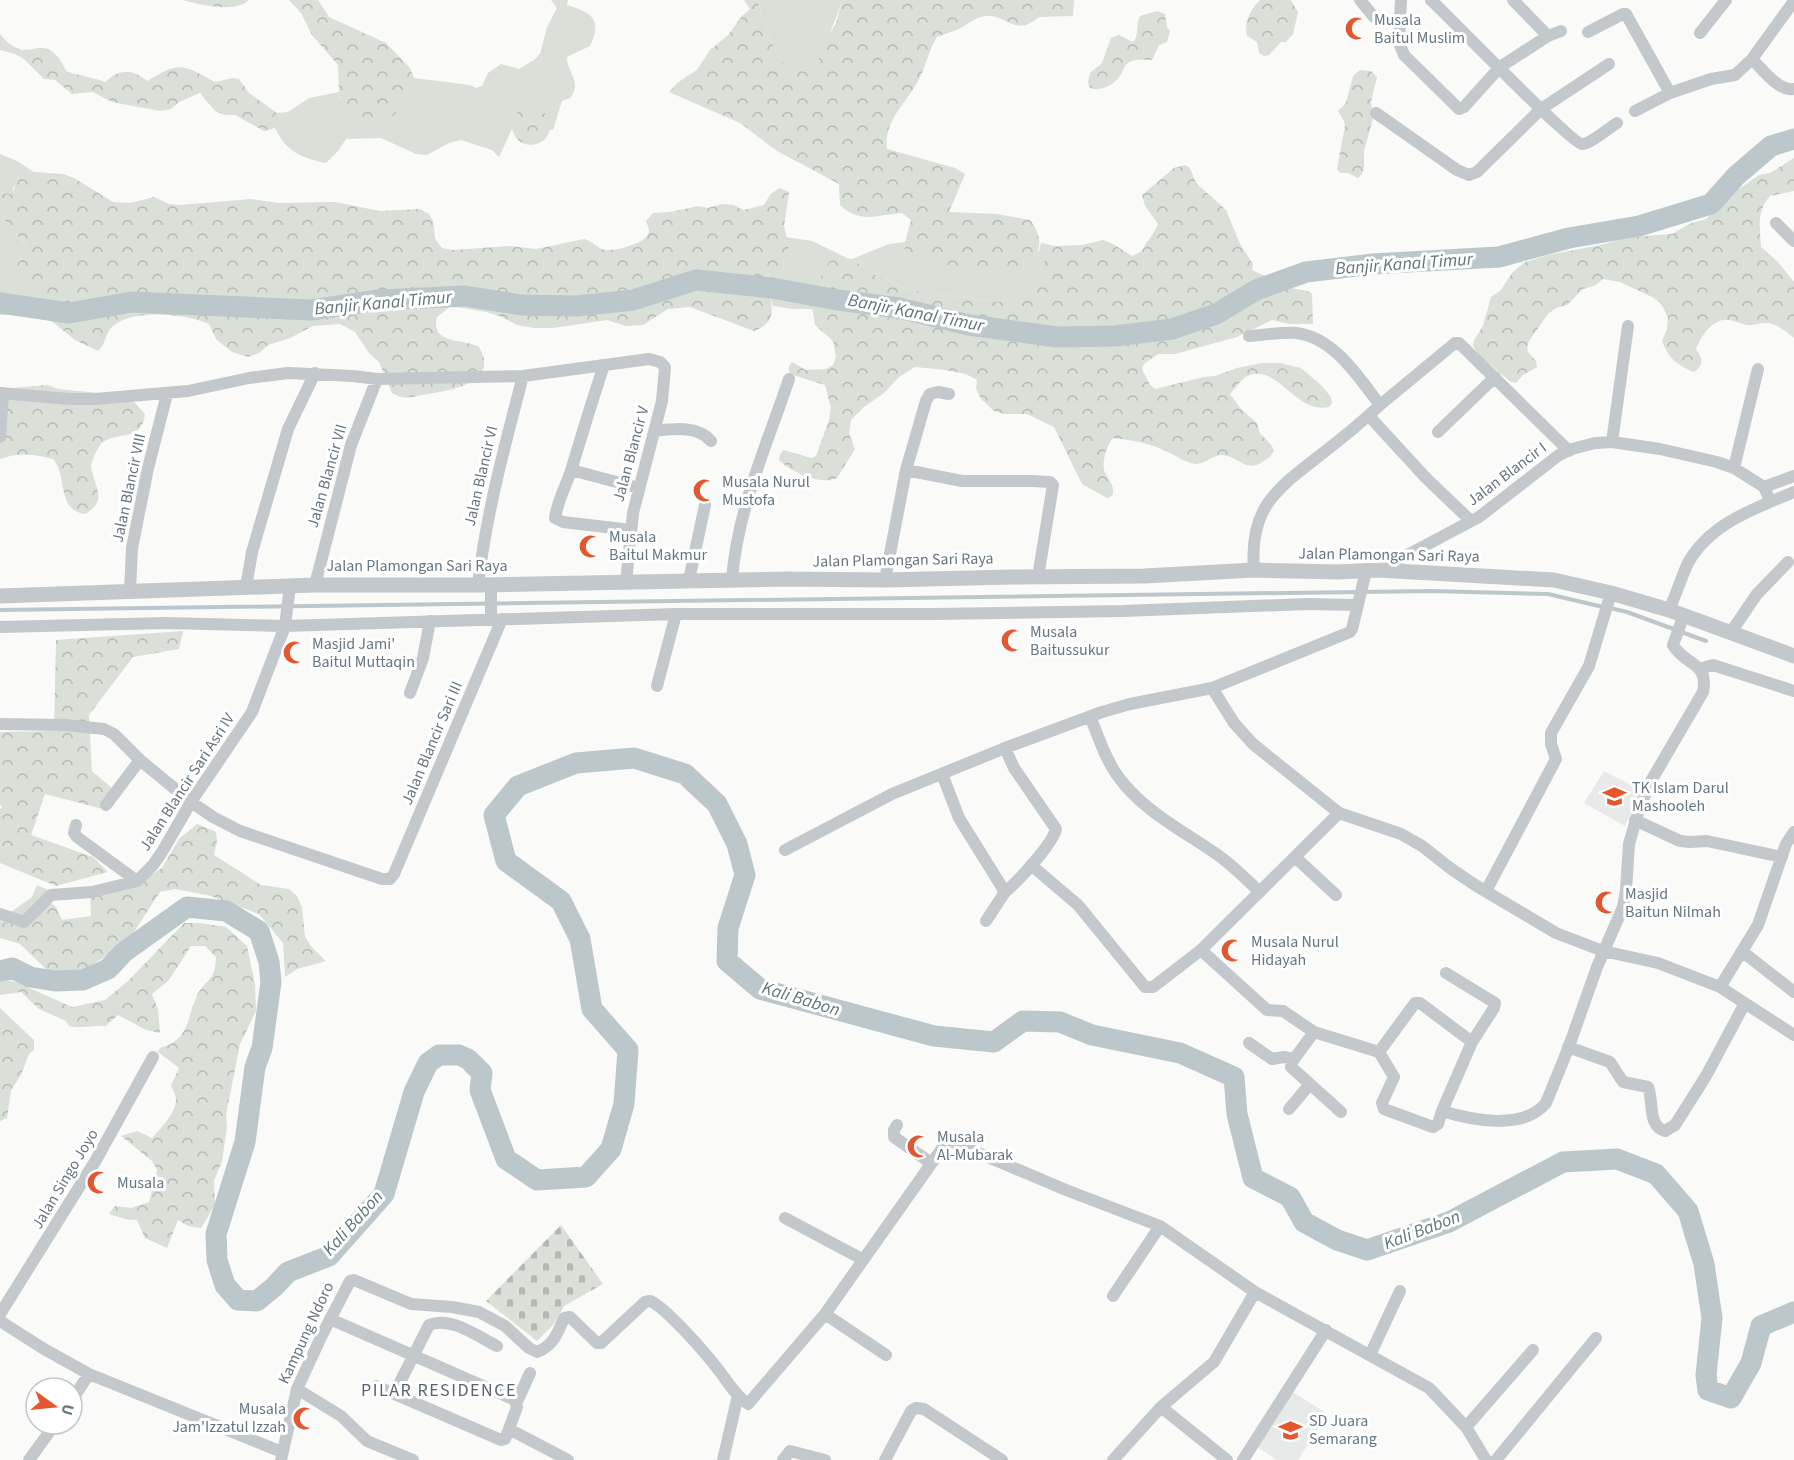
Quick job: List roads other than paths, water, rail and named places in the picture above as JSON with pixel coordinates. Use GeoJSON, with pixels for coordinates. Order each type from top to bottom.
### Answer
{"type":"FeatureCollection","features":[{"type":"Feature","properties":{"kind":"street"},"geometry":{"type":"LineString","coordinates":[[1360,0],[1374,17]]}},
{"type":"Feature","properties":{"kind":"street"},"geometry":{"type":"LineString","coordinates":[[1401,0],[1399,42],[1404,55],[1459,109],[1464,108],[1500,68],[1548,36],[1561,31]]}},
{"type":"Feature","properties":{"kind":"street"},"geometry":{"type":"LineString","coordinates":[[1431,0],[1577,143],[1587,143],[1617,123]]}},
{"type":"Feature","properties":{"kind":"street"},"geometry":{"type":"LineString","coordinates":[[1514,0],[1548,36]]}},
{"type":"Feature","properties":{"kind":"street"},"geometry":{"type":"LineString","coordinates":[[1700,33],[1726,0]]}},
{"type":"Feature","properties":{"kind":"street"},"geometry":{"type":"LineString","coordinates":[[1635,111],[1670,93],[1711,79],[1735,75],[1752,59],[1794,1]]}},
{"type":"Feature","properties":{"kind":"street"},"geometry":{"type":"LineString","coordinates":[[1588,32],[1623,14],[1629,17],[1670,93]]}},
{"type":"Feature","properties":{"kind":"street"},"geometry":{"type":"LineString","coordinates":[[1752,59],[1783,89],[1794,90]]}},
{"type":"Feature","properties":{"kind":"street"},"geometry":{"type":"LineString","coordinates":[[1376,113],[1458,170],[1469,175],[1477,172],[1541,109],[1609,64]]}},
{"type":"Feature","properties":{"kind":"street"},"geometry":{"type":"LineString","coordinates":[[1776,224],[1794,241]]}},
{"type":"Feature","properties":{"kind":"street"},"geometry":{"type":"LineString","coordinates":[[1612,442],[1628,326]]}},
{"type":"Feature","properties":{"kind":"street"},"geometry":{"type":"LineString","coordinates":[[1249,336],[1295,333],[1315,338],[1346,363],[1380,405]]}},
{"type":"Feature","properties":{"kind":"street"},"geometry":{"type":"LineString","coordinates":[[1254,570],[1252,552],[1256,529],[1272,497],[1283,484],[1358,426],[1455,343],[1459,343],[1569,451]]}},
{"type":"Feature","properties":{"kind":"street","name":"Jalan Blancir V"},"geometry":{"type":"LineString","coordinates":[[604,365],[649,359],[663,364],[665,371],[663,401],[639,488],[631,530],[626,582]]}},
{"type":"Feature","properties":{"kind":"street"},"geometry":{"type":"LineString","coordinates":[[0,437],[2,393],[69,399],[167,394],[288,373],[315,373],[377,379],[523,376],[604,365],[573,466],[563,487],[555,518],[563,522],[631,530]]}},
{"type":"Feature","properties":{"kind":"street"},"geometry":{"type":"LineString","coordinates":[[1734,468],[1758,369]]}},
{"type":"Feature","properties":{"kind":"street"},"geometry":{"type":"LineString","coordinates":[[246,587],[252,552],[288,429],[315,373]]}},
{"type":"Feature","properties":{"kind":"street","name":"Jalan Blancir VI"},"geometry":{"type":"LineString","coordinates":[[495,616],[487,587],[482,547],[495,484],[523,376]]}},
{"type":"Feature","properties":{"kind":"street"},"geometry":{"type":"LineString","coordinates":[[1438,432],[1495,378]]}},
{"type":"Feature","properties":{"kind":"street","name":"Jalan Blancir VII"},"geometry":{"type":"LineString","coordinates":[[315,585],[351,445],[377,379]]}},
{"type":"Feature","properties":{"kind":"street"},"geometry":{"type":"LineString","coordinates":[[732,580],[734,551],[740,522],[789,379]]}},
{"type":"Feature","properties":{"kind":"street"},"geometry":{"type":"LineString","coordinates":[[885,580],[906,470],[926,401],[930,394],[938,392],[949,394]]}},
{"type":"Feature","properties":{"kind":"street","name":"Jalan Blancir VIII"},"geometry":{"type":"LineString","coordinates":[[130,591],[132,548],[148,468],[167,394]]}},
{"type":"Feature","properties":{"kind":"street"},"geometry":{"type":"LineString","coordinates":[[1368,416],[1426,478],[1471,521]]}},
{"type":"Feature","properties":{"kind":"street"},"geometry":{"type":"LineString","coordinates":[[656,431],[692,430],[704,434],[711,441]]}},
{"type":"Feature","properties":{"kind":"street","name":"Jalan Blancir I"},"geometry":{"type":"LineString","coordinates":[[1369,573],[1479,517],[1548,463],[1569,451],[1595,443],[1612,442],[1660,449],[1717,462],[1734,468],[1764,487]]}},
{"type":"Feature","properties":{"kind":"street"},"geometry":{"type":"LineString","coordinates":[[573,466],[575,471],[639,488]]}},
{"type":"Feature","properties":{"kind":"street"},"geometry":{"type":"LineString","coordinates":[[906,470],[962,481],[1050,482],[1054,488],[1038,577]]}},
{"type":"Feature","properties":{"kind":"street"},"geometry":{"type":"LineString","coordinates":[[1770,501],[1764,487],[1794,476]]}},
{"type":"Feature","properties":{"kind":"street"},"geometry":{"type":"LineString","coordinates":[[1442,1111],[1471,1119],[1502,1121],[1528,1116],[1541,1109],[1546,1103],[1603,951],[1623,907],[1629,844],[1635,820],[1651,781],[1703,692],[1704,674],[1674,649],[1673,642],[1689,562],[1703,543],[1741,514],[1794,492]]}},
{"type":"Feature","properties":{"kind":"street"},"geometry":{"type":"LineString","coordinates":[[689,580],[705,505]]}},
{"type":"Feature","properties":{"kind":"street"},"geometry":{"type":"LineString","coordinates":[[1731,632],[1756,594],[1788,562]]}},
{"type":"Feature","properties":{"kind":"street","name":"Jalan Plamongan Sari Raya"},"geometry":{"type":"LineString","coordinates":[[0,596],[246,587],[290,590],[315,585],[487,587],[689,580],[1144,576],[1254,570],[1535,578],[1610,596],[1677,618],[1731,632],[1794,656]]}},
{"type":"Feature","properties":{"kind":"street"},"geometry":{"type":"LineString","coordinates":[[784,850],[892,794],[1005,748],[1090,716],[1130,704],[1212,688],[1350,632],[1369,573]]}},
{"type":"Feature","properties":{"kind":"street","name":"Jalan Blancir Sari Asri IV"},"geometry":{"type":"LineString","coordinates":[[137,881],[162,852],[191,802],[252,712],[287,620],[290,590]]}},
{"type":"Feature","properties":{"kind":"street"},"geometry":{"type":"LineString","coordinates":[[1486,891],[1556,759],[1551,744],[1551,733],[1589,666],[1610,596]]}},
{"type":"Feature","properties":{"kind":"street"},"geometry":{"type":"LineString","coordinates":[[0,627],[287,620],[430,621],[495,616],[1124,611],[1358,604]]}},
{"type":"Feature","properties":{"kind":"street"},"geometry":{"type":"LineString","coordinates":[[657,686],[676,614]]}},
{"type":"Feature","properties":{"kind":"street","name":"Jalan Blancir Sari III"},"geometry":{"type":"LineString","coordinates":[[191,802],[240,831],[382,879],[390,879],[399,864],[495,616]]}},
{"type":"Feature","properties":{"kind":"street"},"geometry":{"type":"LineString","coordinates":[[410,693],[425,650],[430,621]]}},
{"type":"Feature","properties":{"kind":"street"},"geometry":{"type":"LineString","coordinates":[[1699,669],[1713,664],[1794,691]]}},
{"type":"Feature","properties":{"kind":"street"},"geometry":{"type":"LineString","coordinates":[[1212,688],[1234,723],[1248,738],[1339,813],[1401,834],[1486,891],[1556,933],[1603,951],[1658,963],[1720,987],[1794,1035]]}},
{"type":"Feature","properties":{"kind":"street"},"geometry":{"type":"LineString","coordinates":[[1090,716],[1108,758],[1117,775],[1128,788],[1151,810],[1221,858],[1260,892]]}},
{"type":"Feature","properties":{"kind":"street"},"geometry":{"type":"LineString","coordinates":[[0,724],[65,725],[104,729],[114,734],[191,802]]}},
{"type":"Feature","properties":{"kind":"street"},"geometry":{"type":"LineString","coordinates":[[986,921],[1005,891],[1031,865],[1054,835],[1055,827],[1014,768],[1005,748]]}},
{"type":"Feature","properties":{"kind":"street"},"geometry":{"type":"LineString","coordinates":[[106,805],[140,759]]}},
{"type":"Feature","properties":{"kind":"street"},"geometry":{"type":"LineString","coordinates":[[942,774],[959,818],[1005,891]]}},
{"type":"Feature","properties":{"kind":"street"},"geometry":{"type":"LineString","coordinates":[[1031,865],[1078,905],[1145,987],[1153,987],[1201,950],[1339,813]]}},
{"type":"Feature","properties":{"kind":"street"},"geometry":{"type":"LineString","coordinates":[[1635,820],[1685,842],[1711,841],[1782,857]]}},
{"type":"Feature","properties":{"kind":"street"},"geometry":{"type":"LineString","coordinates":[[76,825],[74,833],[77,837],[137,881]]}},
{"type":"Feature","properties":{"kind":"street"},"geometry":{"type":"LineString","coordinates":[[1720,987],[1758,925],[1786,844],[1794,832]]}},
{"type":"Feature","properties":{"kind":"street"},"geometry":{"type":"LineString","coordinates":[[1295,857],[1336,895]]}},
{"type":"Feature","properties":{"kind":"street"},"geometry":{"type":"LineString","coordinates":[[0,914],[24,922],[51,895],[92,892],[137,881]]}},
{"type":"Feature","properties":{"kind":"street"},"geometry":{"type":"LineString","coordinates":[[1201,950],[1267,1010],[1283,1011],[1314,1032],[1379,1052],[1394,1077],[1382,1103],[1384,1109],[1433,1127],[1438,1124],[1473,1042],[1495,1003],[1446,973]]}},
{"type":"Feature","properties":{"kind":"street"},"geometry":{"type":"LineString","coordinates":[[1743,952],[1794,992]]}},
{"type":"Feature","properties":{"kind":"street"},"geometry":{"type":"LineString","coordinates":[[1379,1052],[1417,1002],[1473,1042]]}},
{"type":"Feature","properties":{"kind":"street"},"geometry":{"type":"LineString","coordinates":[[1568,1047],[1610,1062],[1623,1082],[1648,1087],[1654,1121],[1659,1128],[1665,1131],[1675,1125],[1700,1086],[1745,1003]]}},
{"type":"Feature","properties":{"kind":"street"},"geometry":{"type":"LineString","coordinates":[[1314,1032],[1294,1059],[1292,1067],[1341,1112]]}},
{"type":"Feature","properties":{"kind":"street"},"geometry":{"type":"LineString","coordinates":[[1249,1043],[1272,1059],[1284,1057],[1294,1059]]}},
{"type":"Feature","properties":{"kind":"street","name":"Jalan Singo Joyo"},"geometry":{"type":"LineString","coordinates":[[0,1314],[96,1160],[153,1057]]}},
{"type":"Feature","properties":{"kind":"street"},"geometry":{"type":"LineString","coordinates":[[1289,1109],[1310,1084]]}},
{"type":"Feature","properties":{"kind":"street"},"geometry":{"type":"LineString","coordinates":[[897,1125],[894,1137],[931,1163]]}},
{"type":"Feature","properties":{"kind":"street"},"geometry":{"type":"LineString","coordinates":[[738,1395],[748,1404],[752,1402],[785,1358],[825,1314],[948,1140],[1066,1190],[1160,1226],[1255,1292],[1429,1388],[1466,1427],[1486,1460]]}},
{"type":"Feature","properties":{"kind":"street"},"geometry":{"type":"LineString","coordinates":[[785,1218],[862,1259]]}},
{"type":"Feature","properties":{"kind":"street"},"geometry":{"type":"LineString","coordinates":[[1113,1296],[1160,1226]]}},
{"type":"Feature","properties":{"kind":"street","name":"Kampung Ndoro"},"geometry":{"type":"LineString","coordinates":[[282,1456],[295,1395],[330,1319],[350,1281],[354,1280],[411,1304],[452,1307],[479,1312],[506,1326],[529,1348],[537,1352],[546,1349],[554,1340],[564,1318],[570,1317],[597,1343],[601,1343],[645,1302],[650,1301],[656,1304],[717,1367],[738,1395]]}},
{"type":"Feature","properties":{"kind":"street"},"geometry":{"type":"LineString","coordinates":[[1370,1355],[1400,1291]]}},
{"type":"Feature","properties":{"kind":"street"},"geometry":{"type":"LineString","coordinates":[[1113,1460],[1161,1407],[1214,1362],[1255,1292]]}},
{"type":"Feature","properties":{"kind":"street"},"geometry":{"type":"LineString","coordinates":[[825,1314],[886,1355]]}},
{"type":"Feature","properties":{"kind":"street"},"geometry":{"type":"LineString","coordinates":[[330,1319],[489,1387],[517,1402]]}},
{"type":"Feature","properties":{"kind":"street"},"geometry":{"type":"LineString","coordinates":[[0,1321],[89,1374],[282,1456]]}},
{"type":"Feature","properties":{"kind":"street"},"geometry":{"type":"LineString","coordinates":[[394,1394],[429,1324],[451,1323],[497,1346]]}},
{"type":"Feature","properties":{"kind":"street"},"geometry":{"type":"LineString","coordinates":[[1243,1460],[1326,1330]]}},
{"type":"Feature","properties":{"kind":"street"},"geometry":{"type":"LineString","coordinates":[[1496,1460],[1596,1338]]}},
{"type":"Feature","properties":{"kind":"street"},"geometry":{"type":"LineString","coordinates":[[1466,1427],[1533,1350]]}},
{"type":"Feature","properties":{"kind":"street"},"geometry":{"type":"LineString","coordinates":[[376,1386],[501,1440],[505,1439],[517,1402],[530,1373]]}},
{"type":"Feature","properties":{"kind":"street"},"geometry":{"type":"LineString","coordinates":[[84,1382],[89,1374]]}},
{"type":"Feature","properties":{"kind":"street"},"geometry":{"type":"LineString","coordinates":[[295,1395],[341,1416],[367,1441],[413,1460]]}},
{"type":"Feature","properties":{"kind":"street"},"geometry":{"type":"LineString","coordinates":[[723,1460],[738,1395]]}},
{"type":"Feature","properties":{"kind":"street"},"geometry":{"type":"LineString","coordinates":[[1161,1407],[1227,1460]]}},
{"type":"Feature","properties":{"kind":"street"},"geometry":{"type":"LineString","coordinates":[[885,1460],[911,1411],[916,1408],[924,1409],[1002,1460]]}},
{"type":"Feature","properties":{"kind":"street"},"geometry":{"type":"LineString","coordinates":[[509,1429],[568,1460]]}},
{"type":"Feature","properties":{"kind":"street"},"geometry":{"type":"LineString","coordinates":[[29,1460],[47,1436]]}},
{"type":"Feature","properties":{"kind":"street"},"geometry":{"type":"LineString","coordinates":[[783,1460],[790,1451],[825,1460]]}},
{"type":"Feature","properties":{"kind":"waterway","name":"Banjir Kanal Timur"},"geometry":{"type":"LineString","coordinates":[[0,303],[69,313],[132,302],[311,310],[379,300],[465,296],[522,305],[577,306],[633,300],[696,280],[772,288],[899,308],[969,325],[1057,337],[1115,336],[1172,329],[1216,314],[1256,290],[1306,272],[1373,264],[1499,257],[1569,238],[1639,226],[1711,204],[1736,176],[1771,146],[1794,139]]}},
{"type":"Feature","properties":{"kind":"waterway"},"geometry":{"type":"LineString","coordinates":[[0,610],[1432,591],[1548,594],[1603,607]]}},
{"type":"Feature","properties":{"kind":"waterway"},"geometry":{"type":"LineString","coordinates":[[1610,608],[1706,641]]}},
{"type":"Feature","properties":{"kind":"waterway","name":"Kali Babon"},"geometry":{"type":"LineString","coordinates":[[0,971],[12,968],[30,977],[55,981],[83,980],[108,969],[124,952],[187,907],[226,911],[259,931],[269,962],[271,982],[262,1048],[255,1067],[245,1142],[216,1234],[217,1260],[225,1285],[238,1300],[257,1301],[288,1272],[329,1256],[384,1194],[414,1092],[428,1063],[439,1055],[459,1055],[468,1059],[482,1073],[480,1090],[506,1159],[537,1180],[586,1177],[611,1149],[624,1104],[628,1050],[592,1009],[580,939],[561,901],[506,861],[494,815],[518,786],[576,763],[634,758],[685,774],[717,804],[737,844],[745,875],[728,928],[727,961],[760,989],[934,1036],[994,1042],[1023,1021],[1060,1022],[1092,1035],[1180,1053],[1234,1077],[1237,1114],[1253,1178],[1290,1197],[1304,1222],[1337,1240],[1367,1250],[1449,1222],[1563,1162],[1617,1159],[1656,1174],[1688,1211],[1704,1264],[1712,1318],[1706,1375],[1708,1390],[1731,1398],[1751,1363],[1761,1326],[1794,1312]]}},
{"type":"Feature","properties":{"kind":"place","name":"Musala Baitul Muslim"},"geometry":{"type":"Point","coordinates":[1356,29]}},
{"type":"Feature","properties":{"kind":"place","name":"Musala Nurul Mustofa"},"geometry":{"type":"Point","coordinates":[704,491]}},
{"type":"Feature","properties":{"kind":"place","name":"Musala Baitul Makmur"},"geometry":{"type":"Point","coordinates":[591,546]}},
{"type":"Feature","properties":{"kind":"place","name":"Musala Baitussukur"},"geometry":{"type":"Point","coordinates":[1012,641]}},
{"type":"Feature","properties":{"kind":"place","name":"Masjid Jami' Baitul Muttaqin"},"geometry":{"type":"Point","coordinates":[294,653]}},
{"type":"Feature","properties":{"kind":"place","name":"TK Islam Darul Mashooleh"},"geometry":{"type":"Point","coordinates":[1614,797]}},
{"type":"Feature","properties":{"kind":"place","name":"Masjid Baitun Nilmah"},"geometry":{"type":"Point","coordinates":[1607,903]}},
{"type":"Feature","properties":{"kind":"place","name":"Musala Nurul Hidayah"},"geometry":{"type":"Point","coordinates":[1233,951]}},
{"type":"Feature","properties":{"kind":"place","name":"Musala Al-Mubarak"},"geometry":{"type":"Point","coordinates":[919,1146]}},
{"type":"Feature","properties":{"kind":"place","name":"Musala"},"geometry":{"type":"Point","coordinates":[99,1183]}},
{"type":"Feature","properties":{"kind":"place","name":"Musala Jam'Izzatul Izzah"},"geometry":{"type":"Point","coordinates":[304,1418]}},
{"type":"Feature","properties":{"kind":"place","name":"SD Juara Semarang"},"geometry":{"type":"Point","coordinates":[1291,1430]}},
{"type":"Feature","properties":{"kind":"district","name":"PILAR RESIDENCE"},"geometry":{"type":"Point","coordinates":[439,1390]}}]}
